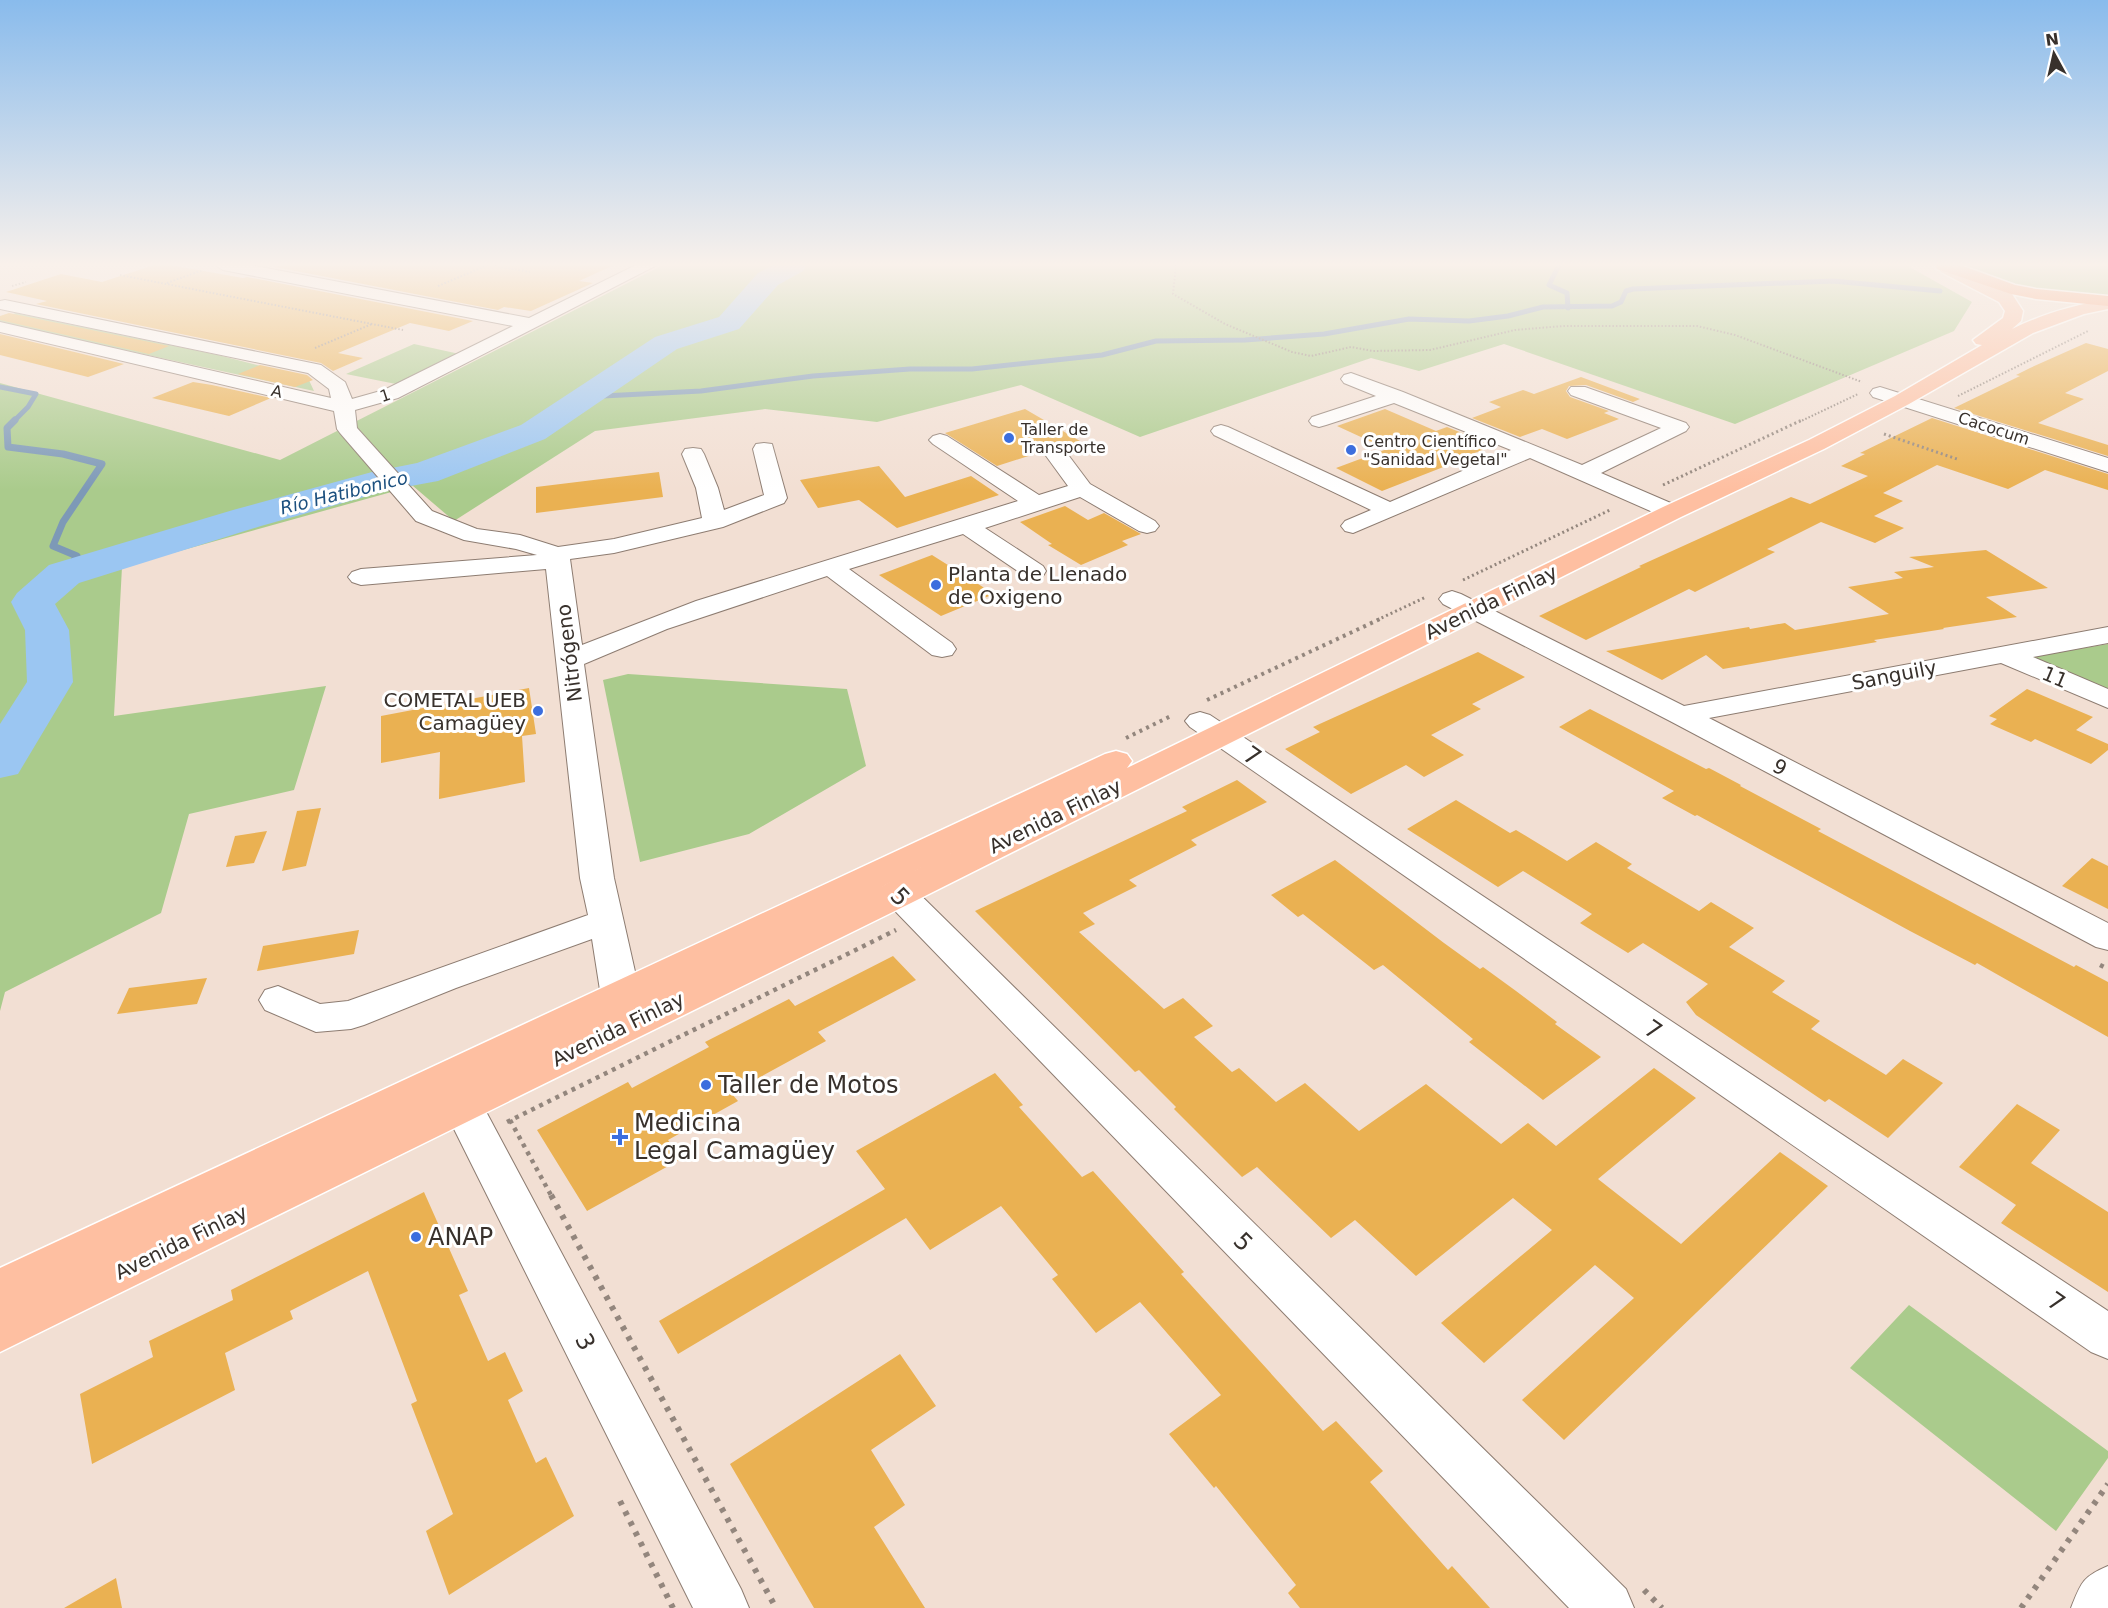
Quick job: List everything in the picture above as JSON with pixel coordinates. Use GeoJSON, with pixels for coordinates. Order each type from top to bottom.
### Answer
{"type":"FeatureCollection","features":[{"type":"Feature","properties":{"kind":"main road","name":"Avenida Finlay"},"geometry":{"type":"LineString","coordinates":[[0,1291],[457,1090],[889,884],[1463,605],[1581,537],[1659,507],[1764,449],[1983,340]]}},
{"type":"Feature","properties":{"kind":"main road","name":"Avenida Finlay"},"geometry":{"type":"LineString","coordinates":[[1882,392],[2008,340]]}},
{"type":"Feature","properties":{"kind":"main road","name":"Avenida Finlay"},"geometry":{"type":"LineString","coordinates":[[0,1329],[457,1090]]}},
{"type":"Feature","properties":{"kind":"street","name":"A"},"geometry":{"type":"LineString","coordinates":[[56,340],[344,407]]}},
{"type":"Feature","properties":{"kind":"street"},"geometry":{"type":"LineString","coordinates":[[175,340],[314,369],[338,386],[347,429],[424,516],[472,535],[520,542],[557,557]]}},
{"type":"Feature","properties":{"kind":"street","name":"1"},"geometry":{"type":"LineString","coordinates":[[344,407],[391,394],[500,340]]}},
{"type":"Feature","properties":{"kind":"street"},"geometry":{"type":"LineString","coordinates":[[1351,379],[1530,450],[1659,507]]}},
{"type":"Feature","properties":{"kind":"street"},"geometry":{"type":"LineString","coordinates":[[1578,391],[1679,427],[1583,473]]}},
{"type":"Feature","properties":{"kind":"street","name":"Cacocum"},"geometry":{"type":"LineString","coordinates":[[1882,392],[2108,465]]}},
{"type":"Feature","properties":{"kind":"street"},"geometry":{"type":"LineString","coordinates":[[1319,421],[1396,396]]}},
{"type":"Feature","properties":{"kind":"street"},"geometry":{"type":"LineString","coordinates":[[1221,431],[1390,510]]}},
{"type":"Feature","properties":{"kind":"street"},"geometry":{"type":"LineString","coordinates":[[940,440],[1036,504]]}},
{"type":"Feature","properties":{"kind":"street"},"geometry":{"type":"LineString","coordinates":[[362,577],[557,557],[715,522],[776,498],[764,449]]}},
{"type":"Feature","properties":{"kind":"street"},"geometry":{"type":"LineString","coordinates":[[1052,449],[1082,489],[1147,526],[1141,528]]}},
{"type":"Feature","properties":{"kind":"street"},"geometry":{"type":"LineString","coordinates":[[1353,526],[1530,450]]}},
{"type":"Feature","properties":{"kind":"street"},"geometry":{"type":"LineString","coordinates":[[693,454],[707,488],[715,522]]}},
{"type":"Feature","properties":{"kind":"street"},"geometry":{"type":"LineString","coordinates":[[570,660],[658,623],[1082,489]]}},
{"type":"Feature","properties":{"kind":"street"},"geometry":{"type":"LineString","coordinates":[[1086,519],[1115,508]]}},
{"type":"Feature","properties":{"kind":"street"},"geometry":{"type":"LineString","coordinates":[[968,526],[1034,571]]}},
{"type":"Feature","properties":{"kind":"street","name":"Nitrógeno"},"geometry":{"type":"LineString","coordinates":[[557,557],[597,878],[618,976],[622,1012]]}},
{"type":"Feature","properties":{"kind":"street"},"geometry":{"type":"LineString","coordinates":[[831,567],[942,649]]}},
{"type":"Feature","properties":{"kind":"street","name":"9"},"geometry":{"type":"LineString","coordinates":[[1463,605],[1680,715],[2108,939]]}},
{"type":"Feature","properties":{"kind":"street","name":"Sanguily"},"geometry":{"type":"LineString","coordinates":[[1680,715],[2108,635]]}},
{"type":"Feature","properties":{"kind":"street","name":"11"},"geometry":{"type":"LineString","coordinates":[[2002,654],[2108,699]]}},
{"type":"Feature","properties":{"kind":"street","name":"7"},"geometry":{"type":"LineString","coordinates":[[1210,727],[2108,1337]]}},
{"type":"Feature","properties":{"kind":"street","name":"5"},"geometry":{"type":"LineString","coordinates":[[889,884],[1607,1608]]}},
{"type":"Feature","properties":{"kind":"street"},"geometry":{"type":"LineString","coordinates":[[278,1000],[316,1018],[351,1015],[443,979],[606,921]]}},
{"type":"Feature","properties":{"kind":"street","name":"3"},"geometry":{"type":"LineString","coordinates":[[457,1090],[722,1608]]}},
{"type":"Feature","properties":{"kind":"street"},"geometry":{"type":"LineString","coordinates":[[2098,1608],[2108,1593]]}},
{"type":"Feature","properties":{"kind":"path"},"geometry":{"type":"LineString","coordinates":[[282,362],[335,340]]}},
{"type":"Feature","properties":{"kind":"path"},"geometry":{"type":"LineString","coordinates":[[1263,340],[1292,352],[1311,356],[1351,347],[1373,351],[1430,350],[1472,340]]}},
{"type":"Feature","properties":{"kind":"path"},"geometry":{"type":"LineString","coordinates":[[1749,340],[1882,392]]}},
{"type":"Feature","properties":{"kind":"path"},"geometry":{"type":"LineString","coordinates":[[1880,432],[1957,459]]}},
{"type":"Feature","properties":{"kind":"path"},"geometry":{"type":"LineString","coordinates":[[510,1120],[776,1608]]}},
{"type":"Feature","properties":{"kind":"path"},"geometry":{"type":"LineString","coordinates":[[2021,1608],[2108,1484]]}},
{"type":"Feature","properties":{"kind":"green space"},"geometry":{"type":"Polygon","coordinates":[[[79,340],[146,340],[218,355],[308,378],[314,391],[79,340]]]}},
{"type":"Feature","properties":{"kind":"green space"},"geometry":{"type":"Polygon","coordinates":[[[516,340],[1933,340],[1735,424],[1504,344],[1419,371],[1371,358],[1140,437],[1021,385],[877,422],[765,409],[595,431],[454,521],[413,486],[122,567],[114,716],[326,686],[294,790],[189,814],[161,913],[5,992],[0,1011],[0,383],[280,460],[516,340]]]}},
{"type":"Feature","properties":{"kind":"green space"},"geometry":{"type":"Polygon","coordinates":[[[414,344],[464,355],[401,385],[346,374],[414,344]]]}},
{"type":"Feature","properties":{"kind":"green space"},"geometry":{"type":"Polygon","coordinates":[[[2108,644],[2108,690],[2030,657],[2108,644]]]}},
{"type":"Feature","properties":{"kind":"green space"},"geometry":{"type":"Polygon","coordinates":[[[628,674],[847,689],[866,766],[749,834],[640,862],[603,680],[628,674]]]}},
{"type":"Feature","properties":{"kind":"green space"},"geometry":{"type":"Polygon","coordinates":[[[1909,1305],[2108,1451],[2108,1458],[2056,1531],[1850,1368],[1909,1305]]]}},
{"type":"Feature","properties":{"kind":"building"},"geometry":{"type":"Polygon","coordinates":[[[0,340],[25,340],[124,364],[88,377],[0,355],[0,340]]]}},
{"type":"Feature","properties":{"kind":"building"},"geometry":{"type":"Polygon","coordinates":[[[88,340],[140,340],[169,346],[149,354],[88,340]]]}},
{"type":"Feature","properties":{"kind":"building"},"geometry":{"type":"Polygon","coordinates":[[[210,340],[369,340],[338,353],[363,358],[333,371],[321,363],[210,340]]]}},
{"type":"Feature","properties":{"kind":"building"},"geometry":{"type":"Polygon","coordinates":[[[2086,343],[2108,349],[2108,371],[2065,393],[2084,399],[2038,423],[2108,445],[2108,456],[1954,408],[2020,376],[2016,375],[2030,368],[2086,343]]]}},
{"type":"Feature","properties":{"kind":"building"},"geometry":{"type":"Polygon","coordinates":[[[260,365],[307,375],[313,380],[295,387],[238,374],[260,365]]]}},
{"type":"Feature","properties":{"kind":"building"},"geometry":{"type":"Polygon","coordinates":[[[1581,377],[1640,399],[1633,402],[1586,385],[1569,386],[1566,391],[1570,397],[1609,411],[1604,413],[1619,419],[1567,439],[1542,429],[1520,437],[1472,418],[1501,407],[1489,402],[1523,390],[1534,394],[1581,377]]]}},
{"type":"Feature","properties":{"kind":"building"},"geometry":{"type":"Polygon","coordinates":[[[193,382],[271,398],[229,416],[152,398],[193,382]]]}},
{"type":"Feature","properties":{"kind":"building","name":"Taller de Transporte"},"geometry":{"type":"Polygon","coordinates":[[[1025,409],[1080,441],[1064,446],[1060,442],[1044,442],[1039,448],[1041,452],[997,466],[945,433],[1025,409]]]}},
{"type":"Feature","properties":{"kind":"building"},"geometry":{"type":"Polygon","coordinates":[[[1385,409],[1436,431],[1447,427],[1495,446],[1442,464],[1446,466],[1382,491],[1336,468],[1387,449],[1337,426],[1385,409]]]}},
{"type":"Feature","properties":{"kind":"building"},"geometry":{"type":"Polygon","coordinates":[[[1932,418],[2108,474],[2108,490],[2045,470],[2008,489],[1937,465],[1883,493],[1903,501],[1874,516],[1904,528],[1875,543],[1821,522],[1767,549],[1775,552],[1695,592],[1689,589],[1586,640],[1539,616],[1641,567],[1639,566],[1791,497],[1810,504],[1868,476],[1841,466],[1865,454],[1860,453],[1932,418]]]}},
{"type":"Feature","properties":{"kind":"building"},"geometry":{"type":"Polygon","coordinates":[[[879,466],[905,497],[971,476],[999,495],[897,528],[859,500],[818,508],[800,480],[879,466]]]}},
{"type":"Feature","properties":{"kind":"building"},"geometry":{"type":"Polygon","coordinates":[[[659,472],[663,497],[536,513],[536,487],[659,472]]]}},
{"type":"Feature","properties":{"kind":"building"},"geometry":{"type":"Polygon","coordinates":[[[1065,506],[1088,520],[1104,513],[1141,534],[1122,541],[1128,545],[1081,565],[1048,545],[1052,544],[1020,522],[1065,506]]]}},
{"type":"Feature","properties":{"kind":"building"},"geometry":{"type":"Polygon","coordinates":[[[1986,550],[2048,588],[1986,597],[2017,617],[1874,640],[1877,642],[1723,669],[1706,655],[1662,680],[1606,651],[1749,627],[1750,629],[1785,623],[1795,630],[1889,614],[1848,587],[1903,578],[1894,572],[1934,567],[1909,557],[1986,550]]]}},
{"type":"Feature","properties":{"kind":"building","name":"Planta de Llenado de Oxigeno"},"geometry":{"type":"Polygon","coordinates":[[[932,555],[994,594],[941,616],[879,575],[932,555]]]}},
{"type":"Feature","properties":{"kind":"building"},"geometry":{"type":"Polygon","coordinates":[[[1478,652],[1525,677],[1472,704],[1481,709],[1431,735],[1464,755],[1424,777],[1406,765],[1351,794],[1285,749],[1320,732],[1313,727],[1478,652]]]}},
{"type":"Feature","properties":{"kind":"building"},"geometry":{"type":"Polygon","coordinates":[[[529,688],[536,734],[522,736],[525,782],[439,799],[440,752],[381,763],[381,716],[529,688]]]}},
{"type":"Feature","properties":{"kind":"building"},"geometry":{"type":"Polygon","coordinates":[[[2027,689],[2093,717],[2076,730],[2108,744],[2108,750],[2091,764],[2035,739],[2031,742],[1990,724],[1997,719],[1989,716],[2027,689]]]}},
{"type":"Feature","properties":{"kind":"building"},"geometry":{"type":"Polygon","coordinates":[[[1590,709],[1706,769],[1709,768],[1821,829],[1818,831],[2074,967],[2076,965],[2108,982],[2108,1037],[1977,963],[1975,965],[1910,931],[1662,798],[1674,791],[1559,727],[1590,709]]]}},
{"type":"Feature","properties":{"kind":"building"},"geometry":{"type":"Polygon","coordinates":[[[1237,780],[1267,802],[1191,840],[1197,845],[1129,880],[1137,886],[1083,913],[1095,924],[1079,932],[1164,1009],[1183,998],[1213,1026],[1194,1037],[1232,1072],[1239,1068],[1276,1102],[1305,1083],[1359,1131],[1426,1084],[1501,1144],[1528,1123],[1556,1146],[1654,1068],[1696,1098],[1598,1179],[1681,1244],[1780,1152],[1828,1186],[1564,1440],[1522,1400],[1634,1298],[1595,1265],[1484,1363],[1441,1323],[1552,1230],[1513,1198],[1416,1276],[1355,1220],[1331,1238],[1257,1167],[1242,1177],[1174,1109],[1176,1107],[1139,1070],[1135,1072],[975,911],[1187,811],[1182,807],[1237,780]]]}},
{"type":"Feature","properties":{"kind":"building"},"geometry":{"type":"Polygon","coordinates":[[[1456,800],[1510,833],[1516,830],[1567,861],[1596,842],[1632,864],[1627,868],[1699,911],[1711,902],[1754,928],[1729,947],[1785,981],[1772,992],[1820,1021],[1811,1029],[1886,1075],[1903,1059],[1943,1083],[1888,1138],[1829,1099],[1825,1102],[1696,1015],[1686,1002],[1708,984],[1643,943],[1628,953],[1580,923],[1592,914],[1523,871],[1498,887],[1407,829],[1456,800]]]}},
{"type":"Feature","properties":{"kind":"building"},"geometry":{"type":"Polygon","coordinates":[[[321,808],[306,866],[282,871],[297,811],[321,808]]]}},
{"type":"Feature","properties":{"kind":"building"},"geometry":{"type":"Polygon","coordinates":[[[267,831],[254,863],[226,867],[235,836],[267,831]]]}},
{"type":"Feature","properties":{"kind":"building"},"geometry":{"type":"Polygon","coordinates":[[[2092,858],[2108,866],[2108,909],[2062,886],[2092,858]]]}},
{"type":"Feature","properties":{"kind":"building"},"geometry":{"type":"Polygon","coordinates":[[[1335,860],[1444,943],[1516,991],[1557,1022],[1555,1024],[1601,1057],[1543,1100],[1469,1042],[1473,1039],[1383,965],[1374,970],[1303,914],[1298,917],[1271,895],[1335,860]]]}},
{"type":"Feature","properties":{"kind":"building"},"geometry":{"type":"Polygon","coordinates":[[[359,930],[354,954],[257,971],[263,946],[359,930]]]}},
{"type":"Feature","properties":{"kind":"building"},"geometry":{"type":"Polygon","coordinates":[[[893,956],[916,980],[818,1032],[826,1041],[731,1093],[738,1101],[668,1140],[681,1159],[587,1211],[537,1130],[628,1082],[632,1088],[709,1047],[705,1042],[789,999],[795,1006],[893,956]]]}},
{"type":"Feature","properties":{"kind":"building"},"geometry":{"type":"Polygon","coordinates":[[[207,978],[197,1004],[117,1014],[129,988],[207,978]]]}},
{"type":"Feature","properties":{"kind":"building"},"geometry":{"type":"Polygon","coordinates":[[[995,1073],[1023,1105],[1019,1107],[1082,1177],[1093,1171],[1184,1272],[1181,1274],[1323,1431],[1336,1421],[1383,1471],[1370,1482],[1448,1570],[1452,1566],[1490,1608],[1300,1608],[1288,1593],[1296,1585],[1216,1486],[1214,1488],[1169,1434],[1221,1395],[1140,1302],[1096,1333],[1052,1279],[1058,1275],[1001,1206],[930,1250],[906,1218],[678,1354],[659,1321],[885,1189],[856,1151],[995,1073]]]}},
{"type":"Feature","properties":{"kind":"building"},"geometry":{"type":"Polygon","coordinates":[[[2017,1104],[2060,1130],[2031,1163],[2108,1212],[2108,1292],[2001,1223],[2016,1205],[1959,1167],[2017,1104]]]}},
{"type":"Feature","properties":{"kind":"building"},"geometry":{"type":"Polygon","coordinates":[[[424,1192],[468,1291],[459,1295],[488,1361],[505,1352],[523,1391],[508,1400],[536,1463],[546,1457],[574,1516],[449,1595],[426,1531],[453,1514],[411,1404],[417,1401],[368,1271],[290,1311],[293,1319],[225,1353],[235,1390],[92,1464],[80,1394],[153,1357],[149,1341],[233,1300],[231,1290],[424,1192]]]}},
{"type":"Feature","properties":{"kind":"building"},"geometry":{"type":"Polygon","coordinates":[[[900,1354],[936,1406],[871,1450],[905,1505],[874,1527],[925,1608],[814,1608],[730,1464],[900,1354]]]}},
{"type":"Feature","properties":{"kind":"building"},"geometry":{"type":"Polygon","coordinates":[[[116,1578],[122,1608],[64,1608],[116,1578]]]}},
{"type":"Feature","properties":{"kind":"waterway","name":"Río Hatibonico"},"geometry":{"type":"LineString","coordinates":[[0,763],[50,682],[47,630],[32,602],[64,574],[247,518],[385,480],[425,473],[533,432],[666,343],[675,340]]}},
{"type":"Feature","properties":{"kind":"waterway"},"geometry":{"type":"LineString","coordinates":[[583,397],[701,391],[813,376],[910,369],[972,369],[1102,355],[1156,341],[1241,340]]}},
{"type":"Feature","properties":{"kind":"waterway"},"geometry":{"type":"LineString","coordinates":[[0,387],[36,394],[28,407],[7,428],[8,447],[63,454],[102,464],[63,522],[53,546],[77,556],[64,574]]}},
{"type":"Feature","properties":{"kind":"place","name":"Taller de Transporte"},"geometry":{"type":"Point","coordinates":[1009,438]}},
{"type":"Feature","properties":{"kind":"place","name":"Centro Científico \"Sanidad Vegetal\""},"geometry":{"type":"Point","coordinates":[1351,450]}},
{"type":"Feature","properties":{"kind":"place","name":"Planta de Llenado de Oxigeno"},"geometry":{"type":"Point","coordinates":[936,585]}},
{"type":"Feature","properties":{"kind":"place","name":"COMETAL UEB Camagüey"},"geometry":{"type":"Point","coordinates":[538,711]}},
{"type":"Feature","properties":{"kind":"place","name":"Taller de Motos"},"geometry":{"type":"Point","coordinates":[706,1085]}},
{"type":"Feature","properties":{"kind":"place","name":"Medicina Legal Camagüey"},"geometry":{"type":"Point","coordinates":[620,1137]}},
{"type":"Feature","properties":{"kind":"place","name":"ANAP"},"geometry":{"type":"Point","coordinates":[416,1237]}}]}
